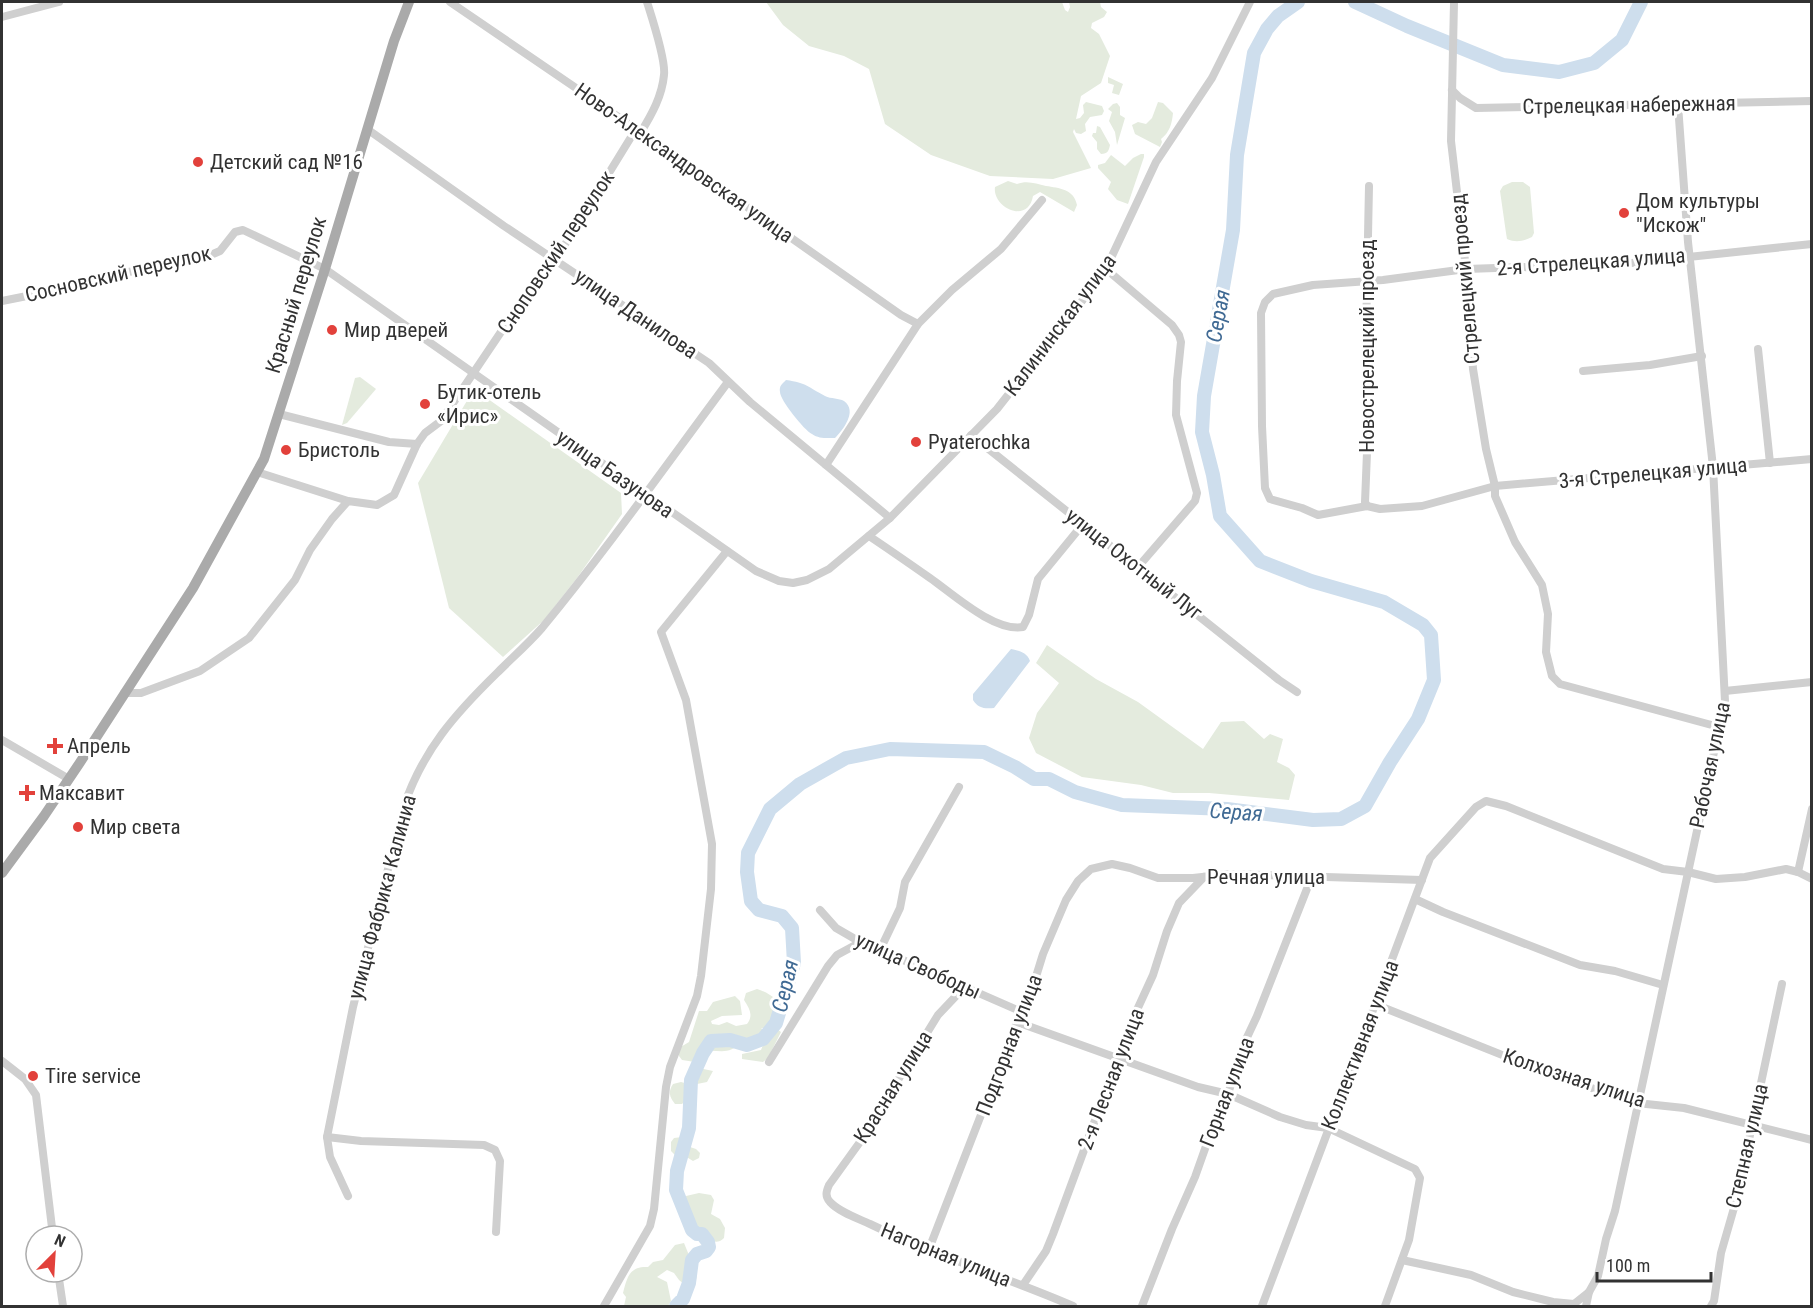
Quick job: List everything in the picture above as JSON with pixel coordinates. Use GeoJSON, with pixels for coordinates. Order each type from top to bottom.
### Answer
{"type":"FeatureCollection","features":[{"type":"Feature","properties":{"kind":"main road","name":"Красный переулок"},"geometry":{"type":"LineString","coordinates":[[2,873],[69,779],[193,588],[257,472],[279,414],[394,41],[409,2]]}},
{"type":"Feature","properties":{"kind":"street"},"geometry":{"type":"LineString","coordinates":[[2,17],[29,5],[59,2]]}},
{"type":"Feature","properties":{"kind":"street","name":"Ново-Александровская улица"},"geometry":{"type":"LineString","coordinates":[[450,2],[639,130],[901,315],[918,324]]}},
{"type":"Feature","properties":{"kind":"street","name":"Сноповский переулок"},"geometry":{"type":"LineString","coordinates":[[417,444],[441,421],[511,317],[554,260],[655,109],[665,73],[655,25],[647,2]]}},
{"type":"Feature","properties":{"kind":"street","name":"Калининская улица"},"geometry":{"type":"LineString","coordinates":[[793,583],[807,580],[829,569],[890,518],[996,409],[1106,269],[1156,162],[1212,78],[1250,2]]}},
{"type":"Feature","properties":{"kind":"street","name":"Стрелецкий проезд"},"geometry":{"type":"LineString","coordinates":[[1455,2],[1451,141],[1466,269],[1473,369],[1495,496],[1515,542],[1542,585],[1548,614],[1546,652],[1552,676],[1560,684],[1719,728]]}},
{"type":"Feature","properties":{"kind":"street","name":"Стрелецкая набережная"},"geometry":{"type":"LineString","coordinates":[[1452,90],[1476,108],[1678,105],[1812,100]]}},
{"type":"Feature","properties":{"kind":"street","name":"Рабочая улица"},"geometry":{"type":"LineString","coordinates":[[1586,1306],[1589,1292],[1598,1276],[1615,1211],[1725,691],[1713,467],[1689,256],[1678,105]]}},
{"type":"Feature","properties":{"kind":"street","name":"улица Данилова"},"geometry":{"type":"LineString","coordinates":[[367,129],[554,260],[709,363],[750,402],[890,518]]}},
{"type":"Feature","properties":{"kind":"street","name":"Новострелецкий проезд"},"geometry":{"type":"LineString","coordinates":[[1366,506],[1368,429],[1366,281],[1369,186]]}},
{"type":"Feature","properties":{"kind":"street"},"geometry":{"type":"LineString","coordinates":[[826,465],[918,324],[952,290],[1001,249],[1042,201]]}},
{"type":"Feature","properties":{"kind":"street","name":"Сосновский переулок"},"geometry":{"type":"LineString","coordinates":[[2,301],[213,254],[220,251],[235,232],[243,230],[325,270]]}},
{"type":"Feature","properties":{"kind":"street","name":"2-я Стрелецкая улица"},"geometry":{"type":"LineString","coordinates":[[1318,515],[1270,499],[1265,488],[1261,313],[1265,302],[1273,294],[1313,285],[1466,269],[1622,264],[1812,244]]}},
{"type":"Feature","properties":{"kind":"street"},"geometry":{"type":"LineString","coordinates":[[1106,269],[1172,325],[1181,342],[1176,415],[1195,483],[1196,501],[1138,567]]}},
{"type":"Feature","properties":{"kind":"street","name":"улица Базунова"},"geometry":{"type":"LineString","coordinates":[[325,270],[756,571],[779,581],[793,583]]}},
{"type":"Feature","properties":{"kind":"street"},"geometry":{"type":"LineString","coordinates":[[1758,349],[1770,463]]}},
{"type":"Feature","properties":{"kind":"street"},"geometry":{"type":"LineString","coordinates":[[1583,371],[1650,366],[1702,356]]}},
{"type":"Feature","properties":{"kind":"street","name":"улица Фабрика Калиниа"},"geometry":{"type":"LineString","coordinates":[[348,1196],[330,1157],[327,1137],[353,1007],[398,828],[413,778],[439,735],[539,631],[586,574],[728,381]]}},
{"type":"Feature","properties":{"kind":"street"},"geometry":{"type":"LineString","coordinates":[[257,472],[348,501],[377,505],[394,495],[417,444],[389,442],[279,414]]}},
{"type":"Feature","properties":{"kind":"street","name":"улица Охотный Луг"},"geometry":{"type":"LineString","coordinates":[[971,435],[1297,692]]}},
{"type":"Feature","properties":{"kind":"street","name":"3-я Стрелецкая улица"},"geometry":{"type":"LineString","coordinates":[[1318,515],[1366,506],[1380,508],[1422,506],[1495,486],[1812,459]]}},
{"type":"Feature","properties":{"kind":"street"},"geometry":{"type":"LineString","coordinates":[[124,693],[141,693],[200,671],[249,638],[295,580],[310,550],[348,501]]}},
{"type":"Feature","properties":{"kind":"street"},"geometry":{"type":"LineString","coordinates":[[869,536],[969,607],[997,622],[1016,628],[1023,627],[1029,615],[1038,579],[1083,524]]}},
{"type":"Feature","properties":{"kind":"street"},"geometry":{"type":"LineString","coordinates":[[604,1306],[641,1242],[652,1217],[657,1195],[666,1087],[670,1067],[697,996],[711,889],[712,844],[686,700],[661,632],[727,551]]}},
{"type":"Feature","properties":{"kind":"street"},"geometry":{"type":"LineString","coordinates":[[1725,691],[1812,682]]}},
{"type":"Feature","properties":{"kind":"street"},"geometry":{"type":"LineString","coordinates":[[2,740],[69,779]]}},
{"type":"Feature","properties":{"kind":"street"},"geometry":{"type":"LineString","coordinates":[[880,950],[900,908],[905,882],[959,787]]}},
{"type":"Feature","properties":{"kind":"street","name":"Коллективная улица"},"geometry":{"type":"LineString","coordinates":[[1262,1306],[1328,1128],[1350,1078],[1358,1050],[1377,1005],[1430,858],[1452,831],[1476,807],[1486,801],[1506,806],[1663,869],[1688,872]]}},
{"type":"Feature","properties":{"kind":"street"},"geometry":{"type":"LineString","coordinates":[[1798,872],[1812,809]]}},
{"type":"Feature","properties":{"kind":"street","name":"Речная улица"},"geometry":{"type":"LineString","coordinates":[[1112,864],[1158,878],[1228,874],[1422,880]]}},
{"type":"Feature","properties":{"kind":"street","name":"Подгорная улица"},"geometry":{"type":"LineString","coordinates":[[929,1249],[1066,900],[1078,881],[1091,869],[1112,864]]}},
{"type":"Feature","properties":{"kind":"street"},"geometry":{"type":"LineString","coordinates":[[1688,872],[1716,879],[1744,877],[1786,869],[1812,879]]}},
{"type":"Feature","properties":{"kind":"street","name":"Горная улица"},"geometry":{"type":"LineString","coordinates":[[1142,1306],[1195,1177],[1242,1048],[1257,1016],[1312,876]]}},
{"type":"Feature","properties":{"kind":"street","name":"2-я Лесная улица"},"geometry":{"type":"LineString","coordinates":[[1023,1285],[1049,1242],[1131,1023],[1153,975],[1179,903],[1204,877]]}},
{"type":"Feature","properties":{"kind":"street"},"geometry":{"type":"LineString","coordinates":[[1415,899],[1580,965],[1615,971],[1663,985]]}},
{"type":"Feature","properties":{"kind":"street","name":"улица Свободы"},"geometry":{"type":"LineString","coordinates":[[820,910],[836,928],[861,942],[1022,1012]]}},
{"type":"Feature","properties":{"kind":"street"},"geometry":{"type":"LineString","coordinates":[[769,1062],[828,966],[837,955],[861,942]]}},
{"type":"Feature","properties":{"kind":"street","name":"Степная улица"},"geometry":{"type":"LineString","coordinates":[[1711,1306],[1714,1301],[1721,1253],[1736,1201],[1782,984]]}},
{"type":"Feature","properties":{"kind":"street","name":"Красная улица"},"geometry":{"type":"LineString","coordinates":[[826,1193],[938,1015],[956,996],[969,989]]}},
{"type":"Feature","properties":{"kind":"street","name":"Колхозная улица"},"geometry":{"type":"LineString","coordinates":[[1377,1005],[1555,1076],[1637,1103],[1684,1108],[1812,1140]]}},
{"type":"Feature","properties":{"kind":"street"},"geometry":{"type":"LineString","coordinates":[[1017,1022],[1198,1087],[1227,1094],[1280,1117],[1306,1125],[1328,1128],[1414,1169],[1420,1178],[1409,1240],[1385,1306]]}},
{"type":"Feature","properties":{"kind":"street"},"geometry":{"type":"LineString","coordinates":[[2,1061],[25,1079],[36,1095],[52,1224]]}},
{"type":"Feature","properties":{"kind":"street"},"geometry":{"type":"LineString","coordinates":[[327,1137],[361,1141],[484,1145],[495,1150],[500,1161],[496,1232]]}},
{"type":"Feature","properties":{"kind":"street","name":"Нагорная улица"},"geometry":{"type":"LineString","coordinates":[[826,1193],[834,1205],[891,1234],[1073,1306]]}},
{"type":"Feature","properties":{"kind":"street"},"geometry":{"type":"LineString","coordinates":[[1402,1260],[1471,1275],[1513,1292],[1553,1302],[1574,1304],[1589,1292]]}},
{"type":"Feature","properties":{"kind":"street"},"geometry":{"type":"LineString","coordinates":[[60,1284],[63,1306]]}},
{"type":"Feature","properties":{"kind":"shaded area"},"geometry":{"type":"Polygon","coordinates":[[[766,2],[1062,2],[1068,12],[1069,2],[1100,2],[1101,7],[1107,12],[1104,17],[1092,23],[1091,28],[1099,34],[1110,56],[1101,83],[1081,96],[1076,119],[1084,113],[1083,105],[1086,102],[1102,106],[1104,111],[1102,115],[1090,117],[1085,124],[1086,131],[1081,134],[1076,133],[1074,129],[1073,132],[1091,168],[1053,179],[990,176],[931,155],[885,124],[869,69],[844,56],[809,46],[783,25],[766,2]]]}},
{"type":"Feature","properties":{"kind":"shaded area"},"geometry":{"type":"Polygon","coordinates":[[[1108,77],[1123,84],[1119,95],[1112,93],[1114,85],[1108,83],[1108,77]]]}},
{"type":"Feature","properties":{"kind":"shaded area"},"geometry":{"type":"Polygon","coordinates":[[[1158,102],[1163,103],[1173,113],[1170,127],[1161,139],[1160,147],[1135,134],[1132,125],[1138,122],[1146,124],[1152,118],[1158,102]]]}},
{"type":"Feature","properties":{"kind":"shaded area"},"geometry":{"type":"Polygon","coordinates":[[[1117,103],[1120,107],[1120,115],[1125,118],[1117,145],[1115,132],[1109,121],[1112,112],[1108,109],[1117,103]]]}},
{"type":"Feature","properties":{"kind":"shaded area"},"geometry":{"type":"Polygon","coordinates":[[[1097,126],[1100,127],[1110,145],[1108,151],[1103,154],[1097,149],[1097,142],[1092,136],[1096,133],[1097,126]]]}},
{"type":"Feature","properties":{"kind":"shaded area"},"geometry":{"type":"Polygon","coordinates":[[[1144,154],[1144,157],[1128,204],[1117,200],[1108,189],[1111,182],[1098,168],[1098,165],[1105,163],[1111,155],[1125,166],[1144,154]]]}},
{"type":"Feature","properties":{"kind":"shaded area"},"geometry":{"type":"Polygon","coordinates":[[[1008,181],[1061,189],[1073,196],[1077,205],[1074,212],[1040,192],[1033,196],[1030,205],[1025,210],[1011,210],[999,201],[995,187],[1008,181]]]}},
{"type":"Feature","properties":{"kind":"shaded area"},"geometry":{"type":"Polygon","coordinates":[[[1512,182],[1523,182],[1530,187],[1534,233],[1526,240],[1507,239],[1500,191],[1503,186],[1512,182]]]}},
{"type":"Feature","properties":{"kind":"shaded area"},"geometry":{"type":"Polygon","coordinates":[[[360,377],[376,389],[347,423],[342,425],[355,378],[360,377]]]}},
{"type":"Feature","properties":{"kind":"shaded area"},"geometry":{"type":"Polygon","coordinates":[[[474,389],[621,493],[622,514],[577,578],[544,620],[503,657],[449,608],[418,483],[474,389]]]}},
{"type":"Feature","properties":{"kind":"shaded area"},"geometry":{"type":"Polygon","coordinates":[[[1047,645],[1096,679],[1138,702],[1203,749],[1221,722],[1244,721],[1264,739],[1270,734],[1283,739],[1277,762],[1289,768],[1295,775],[1289,800],[1209,793],[1173,793],[1141,785],[1082,777],[1036,753],[1029,738],[1037,713],[1059,683],[1036,663],[1047,645]]]}},
{"type":"Feature","properties":{"kind":"shaded area"},"geometry":{"type":"Polygon","coordinates":[[[757,989],[775,999],[780,1009],[774,1028],[761,1028],[767,1032],[768,1037],[765,1040],[742,1041],[726,1051],[697,1053],[698,1060],[695,1062],[682,1060],[679,1056],[679,1048],[689,1042],[699,1011],[707,1011],[713,1002],[735,996],[740,1001],[742,1015],[722,1016],[711,1021],[712,1024],[719,1025],[727,1022],[736,1026],[747,1024],[750,1015],[744,1000],[746,993],[757,989]]]}},
{"type":"Feature","properties":{"kind":"shaded area"},"geometry":{"type":"Polygon","coordinates":[[[777,1029],[781,1032],[768,1058],[763,1062],[742,1059],[742,1054],[761,1050],[763,1045],[771,1040],[773,1031],[777,1029]]]}},
{"type":"Feature","properties":{"kind":"shaded area"},"geometry":{"type":"Polygon","coordinates":[[[694,1067],[713,1071],[707,1082],[690,1083],[689,1078],[694,1067]]]}},
{"type":"Feature","properties":{"kind":"shaded area"},"geometry":{"type":"Polygon","coordinates":[[[681,1082],[688,1084],[686,1100],[682,1104],[675,1104],[670,1096],[670,1089],[673,1084],[681,1082]]]}},
{"type":"Feature","properties":{"kind":"shaded area"},"geometry":{"type":"Polygon","coordinates":[[[682,1137],[687,1142],[687,1146],[700,1153],[699,1158],[693,1161],[685,1156],[676,1156],[671,1151],[671,1142],[674,1138],[682,1137]]]}},
{"type":"Feature","properties":{"kind":"shaded area"},"geometry":{"type":"Polygon","coordinates":[[[699,1193],[711,1195],[714,1200],[711,1214],[720,1219],[725,1228],[724,1238],[721,1241],[712,1241],[702,1231],[695,1229],[689,1221],[683,1200],[686,1196],[699,1193]]]}},
{"type":"Feature","properties":{"kind":"shaded area"},"geometry":{"type":"Polygon","coordinates":[[[684,1243],[697,1275],[695,1285],[685,1285],[674,1273],[667,1270],[657,1277],[667,1282],[671,1301],[668,1306],[624,1306],[626,1297],[623,1293],[630,1274],[642,1267],[648,1267],[653,1262],[663,1260],[675,1245],[684,1243]]]}},
{"type":"Feature","properties":{"kind":"water"},"geometry":{"type":"Polygon","coordinates":[[[786,380],[803,384],[825,396],[842,400],[848,405],[850,410],[848,420],[835,438],[815,436],[798,421],[781,396],[780,387],[786,380]]]}},
{"type":"Feature","properties":{"kind":"water"},"geometry":{"type":"Polygon","coordinates":[[[1011,649],[1025,654],[1030,661],[994,708],[979,706],[973,700],[973,694],[1011,649]]]}},
{"type":"Feature","properties":{"kind":"waterway","name":"Серая"},"geometry":{"type":"LineString","coordinates":[[676,1306],[683,1299],[689,1283],[692,1260],[709,1247],[702,1234],[697,1234],[692,1230],[676,1190],[677,1171],[689,1128],[691,1080],[711,1041],[730,1040],[747,1045],[763,1039],[776,1023],[794,963],[792,928],[782,916],[759,910],[751,901],[747,872],[748,853],[770,809],[800,784],[846,758],[890,749],[984,752],[1034,779],[1049,779],[1075,792],[1122,805],[1227,809],[1313,820],[1341,819],[1365,806],[1418,719],[1434,680],[1431,635],[1423,625],[1384,602],[1311,581],[1260,561],[1220,516],[1202,432],[1204,396],[1233,230],[1237,155],[1254,53],[1267,29],[1278,16],[1298,2]]}},
{"type":"Feature","properties":{"kind":"waterway","name":"Серая"},"geometry":{"type":"LineString","coordinates":[[1355,2],[1503,65],[1559,72],[1594,63],[1622,40],[1641,2]]}},
{"type":"Feature","properties":{"kind":"place","name":"Детский сад №16"},"geometry":{"type":"Point","coordinates":[198,162]}},
{"type":"Feature","properties":{"kind":"place","name":"Дом культуры \"Искож\""},"geometry":{"type":"Point","coordinates":[1624,213]}},
{"type":"Feature","properties":{"kind":"place","name":"Мир дверей"},"geometry":{"type":"Point","coordinates":[332,330]}},
{"type":"Feature","properties":{"kind":"place","name":"Бутик-отель «Ирис»"},"geometry":{"type":"Point","coordinates":[425,404]}},
{"type":"Feature","properties":{"kind":"place","name":"Pyaterochka"},"geometry":{"type":"Point","coordinates":[916,442]}},
{"type":"Feature","properties":{"kind":"place","name":"Бристоль"},"geometry":{"type":"Point","coordinates":[286,450]}},
{"type":"Feature","properties":{"kind":"place","name":"Апрель"},"geometry":{"type":"Point","coordinates":[55,746]}},
{"type":"Feature","properties":{"kind":"place","name":"Максавит"},"geometry":{"type":"Point","coordinates":[27,793]}},
{"type":"Feature","properties":{"kind":"place","name":"Мир света"},"geometry":{"type":"Point","coordinates":[78,827]}},
{"type":"Feature","properties":{"kind":"place","name":"Tire service"},"geometry":{"type":"Point","coordinates":[33,1076]}}]}
